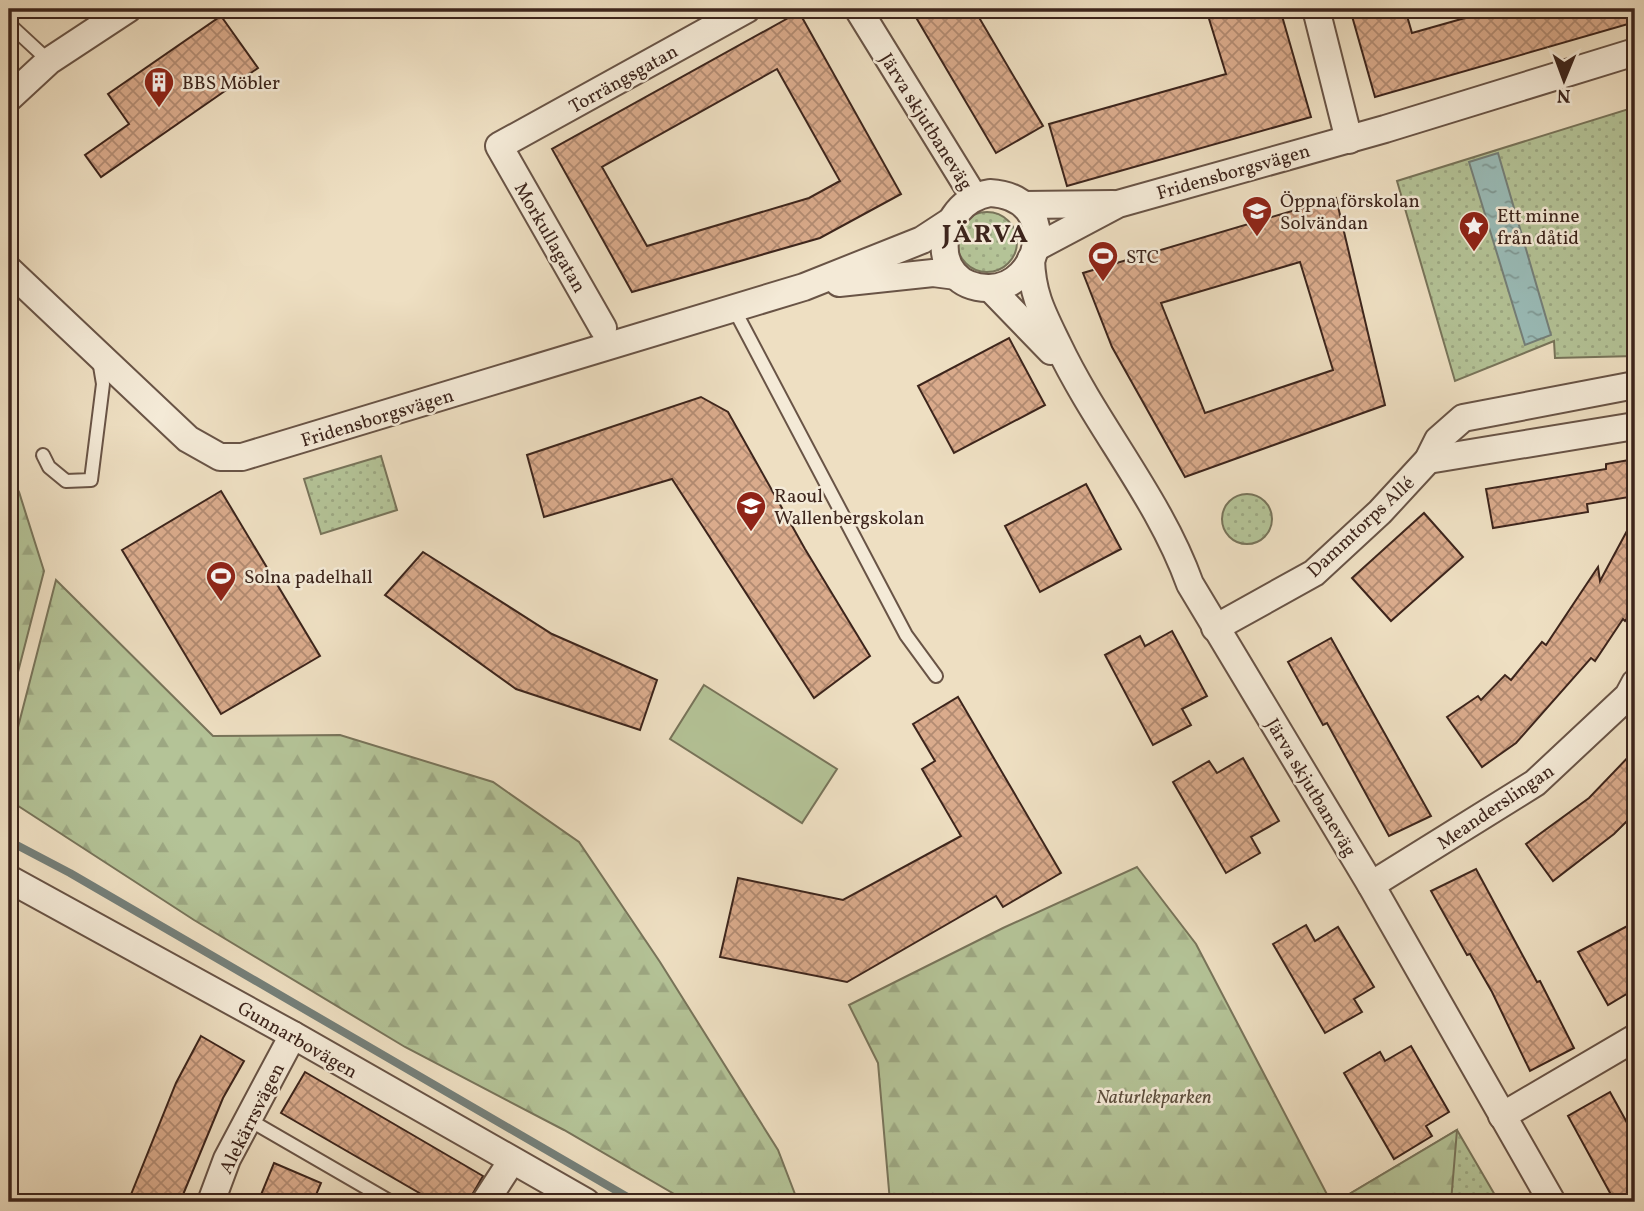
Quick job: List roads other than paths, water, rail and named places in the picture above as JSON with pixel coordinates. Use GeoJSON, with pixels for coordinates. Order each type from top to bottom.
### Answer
{"type":"FeatureCollection","features":[{"type":"Feature","properties":{"kind":"street"},"geometry":{"type":"LineString","coordinates":[[9,98],[49,61],[128,9]]}},
{"type":"Feature","properties":{"kind":"street","name":"Torrängsgatan"},"geometry":{"type":"LineString","coordinates":[[499,146],[747,9]]}},
{"type":"Feature","properties":{"kind":"street","name":"Järva skjutbaneväg"},"geometry":{"type":"LineString","coordinates":[[858,9],[974,197]]}},
{"type":"Feature","properties":{"kind":"street"},"geometry":{"type":"LineString","coordinates":[[1316,9],[1349,140]]}},
{"type":"Feature","properties":{"kind":"street","name":"Fridensborgsvägen"},"geometry":{"type":"LineString","coordinates":[[1034,253],[1118,204],[1349,140],[1635,52]]}},
{"type":"Feature","properties":{"kind":"street","name":"Morkullagatan"},"geometry":{"type":"LineString","coordinates":[[499,146],[603,328]]}},
{"type":"Feature","properties":{"kind":"street"},"geometry":{"type":"LineString","coordinates":[[1000,193],[1024,205],[1037,227],[1023,301],[991,289],[975,287],[956,276],[944,254],[948,223],[974,197],[1000,193]]}},
{"type":"Feature","properties":{"kind":"street","name":"Fridensborgsvägen"},"geometry":{"type":"LineString","coordinates":[[1024,205],[1118,204]]}},
{"type":"Feature","properties":{"kind":"street","name":"Fridensborgsvägen"},"geometry":{"type":"LineString","coordinates":[[9,270],[188,439],[220,457],[242,457],[804,287],[922,240],[948,223]]}},
{"type":"Feature","properties":{"kind":"street"},"geometry":{"type":"LineString","coordinates":[[991,289],[1014,278],[1034,253]]}},
{"type":"Feature","properties":{"kind":"street","name":"Fridensborgsvägen"},"geometry":{"type":"LineString","coordinates":[[804,287],[933,273],[956,276]]}},
{"type":"Feature","properties":{"kind":"street","name":"Järva skjutbaneväg"},"geometry":{"type":"LineString","coordinates":[[1023,301],[1071,373],[1177,547],[1190,584],[1215,628],[1371,885],[1552,1202]]}},
{"type":"Feature","properties":{"kind":"street","name":"Dammtorps Allé"},"geometry":{"type":"LineString","coordinates":[[1215,628],[1314,573],[1380,512],[1428,460],[1438,440],[1463,418],[1635,385]]}},
{"type":"Feature","properties":{"kind":"street","name":"Dammtorps Allé"},"geometry":{"type":"LineString","coordinates":[[1428,460],[1635,426]]}},
{"type":"Feature","properties":{"kind":"street","name":"Meanderslingan"},"geometry":{"type":"LineString","coordinates":[[1371,885],[1535,783],[1628,696],[1635,683]]}},
{"type":"Feature","properties":{"kind":"street","name":"Gunnarbovägen"},"geometry":{"type":"LineString","coordinates":[[9,879],[293,1035],[511,1162],[586,1202]]}},
{"type":"Feature","properties":{"kind":"street","name":"Alekärrsvägen"},"geometry":{"type":"LineString","coordinates":[[211,1202],[227,1159],[293,1035]]}},
{"type":"Feature","properties":{"kind":"street"},"geometry":{"type":"LineString","coordinates":[[1502,1116],[1635,1038]]}},
{"type":"Feature","properties":{"kind":"street"},"geometry":{"type":"LineString","coordinates":[[485,1202],[511,1162]]}},
{"type":"Feature","properties":{"kind":"lane"},"geometry":{"type":"LineString","coordinates":[[9,24],[49,61]]}},
{"type":"Feature","properties":{"kind":"lane"},"geometry":{"type":"LineString","coordinates":[[734,309],[906,635],[936,676]]}},
{"type":"Feature","properties":{"kind":"lane"},"geometry":{"type":"LineString","coordinates":[[43,455],[48,467],[66,481],[79,483],[91,480],[103,383],[99,356]]}},
{"type":"Feature","properties":{"kind":"lane"},"geometry":{"type":"LineString","coordinates":[[258,1125],[391,1202]]}},
{"type":"Feature","properties":{"kind":"water"},"geometry":{"type":"Polygon","coordinates":[[[1498,153],[1551,335],[1525,345],[1469,162],[1498,153]]]}},
{"type":"Feature","properties":{"kind":"waterway"},"geometry":{"type":"LineString","coordinates":[[9,841],[70,873],[636,1202]]}},
{"type":"Feature","properties":{"kind":"place","name":"BBS Möbler"},"geometry":{"type":"Point","coordinates":[159,109]}},
{"type":"Feature","properties":{"kind":"place","name":"Öppna förskolan Solvändan"},"geometry":{"type":"Point","coordinates":[1257,238]}},
{"type":"Feature","properties":{"kind":"place","name":"Ett minne från dåtid"},"geometry":{"type":"Point","coordinates":[1474,253]}},
{"type":"Feature","properties":{"kind":"place","name":"STC"},"geometry":{"type":"Point","coordinates":[1103,283]}},
{"type":"Feature","properties":{"kind":"place","name":"Raoul Wallenbergskolan"},"geometry":{"type":"Point","coordinates":[751,533]}},
{"type":"Feature","properties":{"kind":"place","name":"Solna padelhall"},"geometry":{"type":"Point","coordinates":[221,603]}},
{"type":"Feature","properties":{"kind":"district","name":"JÄRVA"},"geometry":{"type":"Point","coordinates":[986,233]}},
{"type":"Feature","properties":{"kind":"park label","name":"Naturlekparken"},"geometry":{"type":"Point","coordinates":[1154,1096]}}]}
